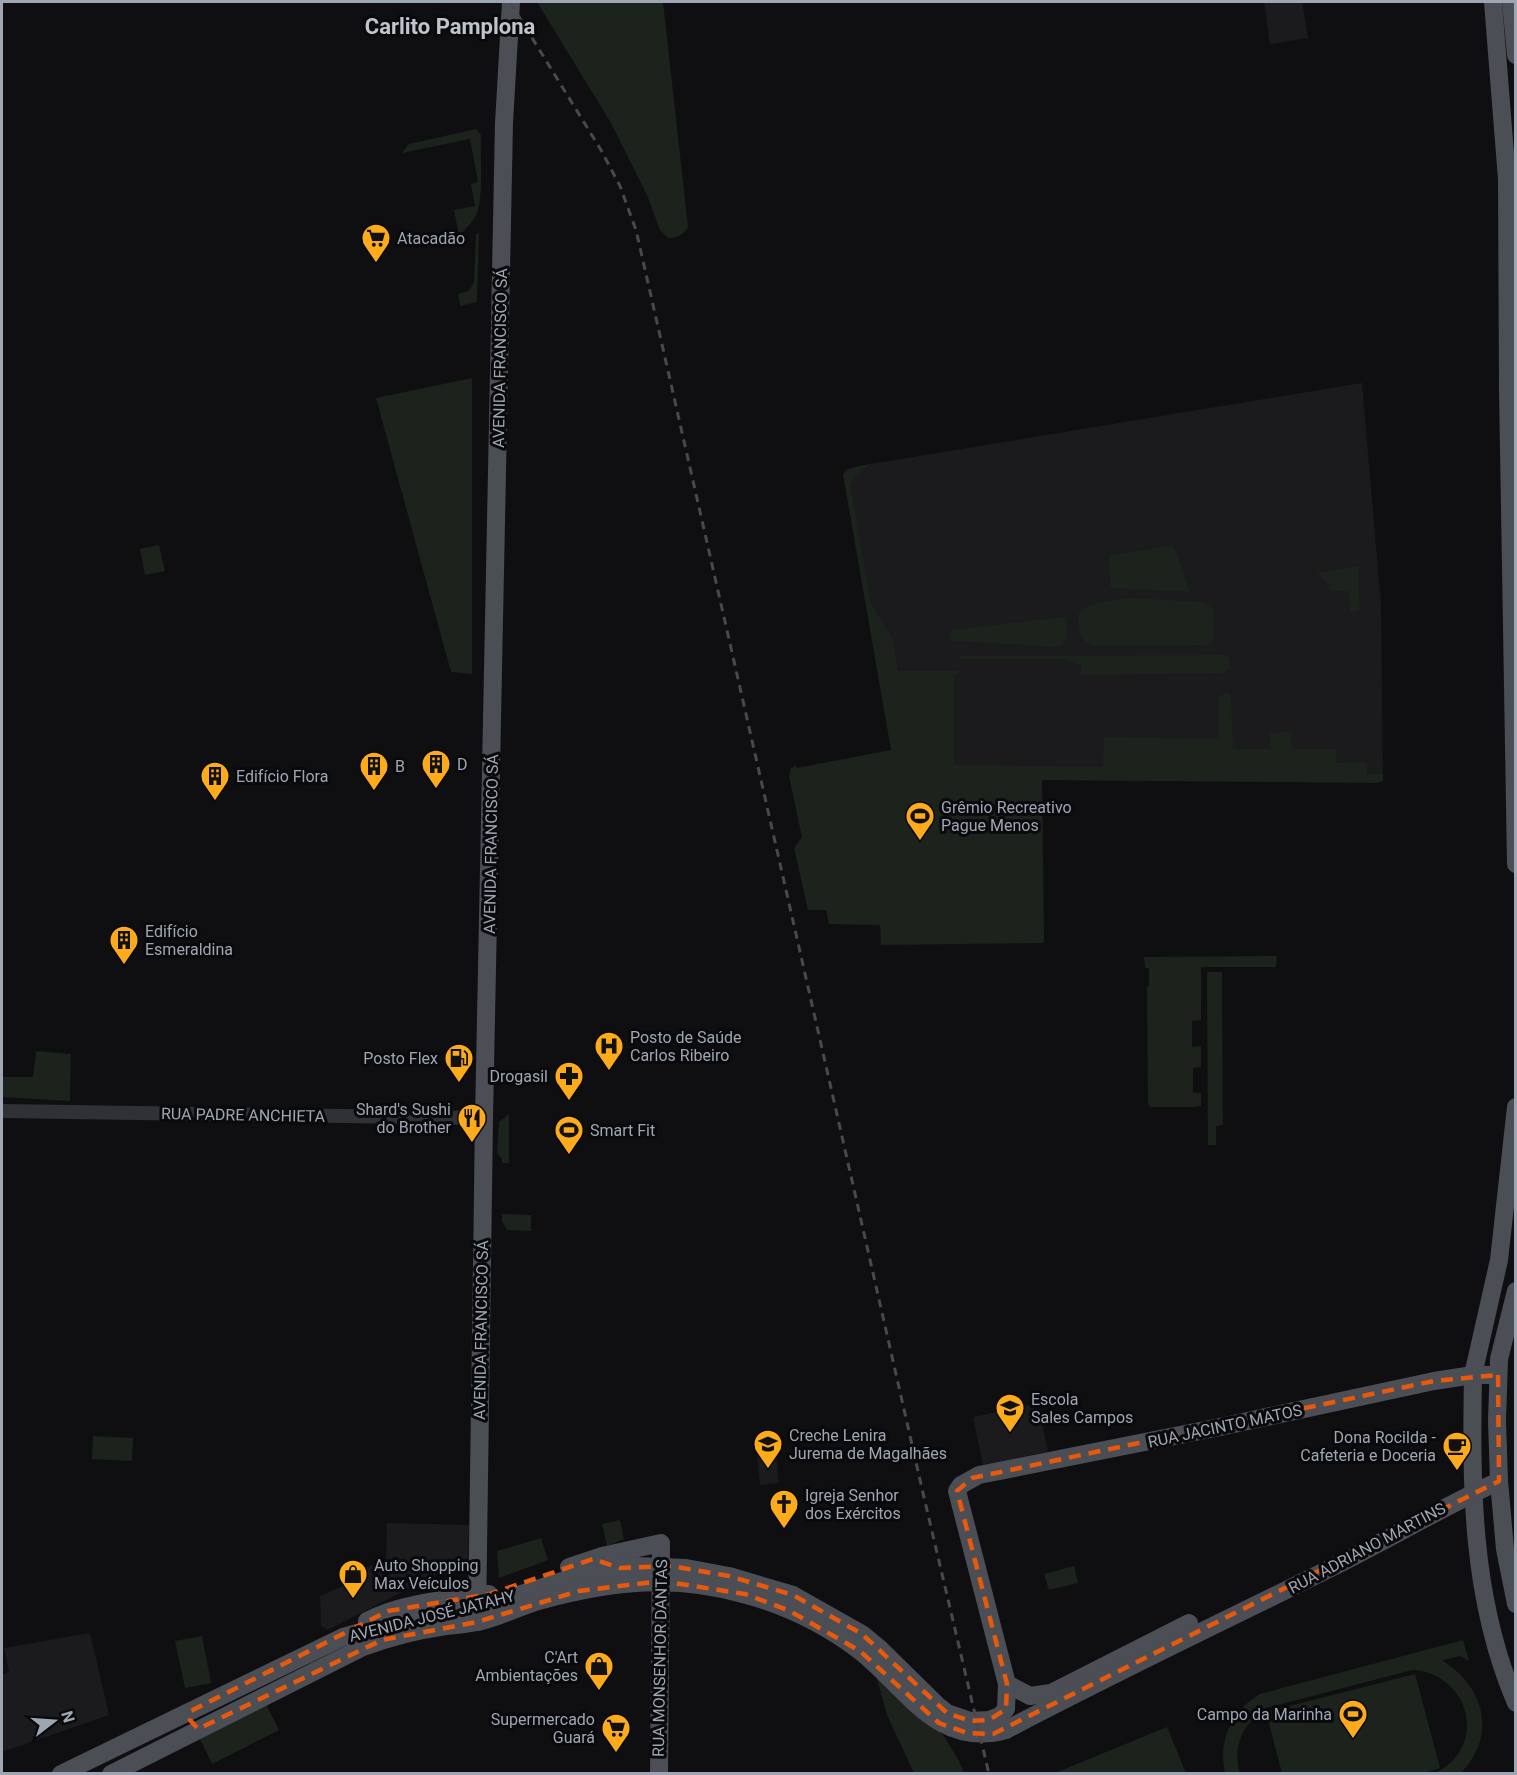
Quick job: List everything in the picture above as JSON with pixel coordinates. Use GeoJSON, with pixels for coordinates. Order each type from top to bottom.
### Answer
{"type":"FeatureCollection","features":[{"type":"Feature","properties":{"kind":"main road","name":"AVENIDA FRANCISCO SÁ"},"geometry":{"type":"LineString","coordinates":[[502,2],[501,54],[506,66]]}},
{"type":"Feature","properties":{"kind":"main road","name":"AVENIDA FRANCISCO SÁ"},"geometry":{"type":"LineString","coordinates":[[477,1609],[484,1118],[506,66],[509,54],[511,2]]}},
{"type":"Feature","properties":{"kind":"main road"},"geometry":{"type":"LineString","coordinates":[[1493,2],[1515,55]]}},
{"type":"Feature","properties":{"kind":"main road"},"geometry":{"type":"LineString","coordinates":[[1511,2],[1505,35],[1515,864]]}},
{"type":"Feature","properties":{"kind":"main road"},"geometry":{"type":"LineString","coordinates":[[1515,1107],[1513,1173],[1499,1260],[1473,1375],[1473,1493],[1477,1557],[1485,1603],[1501,1664],[1515,1703]]}},
{"type":"Feature","properties":{"kind":"main road"},"geometry":{"type":"LineString","coordinates":[[1515,1291],[1498,1375],[1499,1481],[1508,1571],[1515,1604]]}},
{"type":"Feature","properties":{"kind":"main road","name":"RUA JACINTO MATOS"},"geometry":{"type":"LineString","coordinates":[[1007,1684],[957,1491],[961,1485],[979,1475],[1473,1375],[1498,1375]]}},
{"type":"Feature","properties":{"kind":"main road","name":"RUA ADRIANO MARTINS"},"geometry":{"type":"LineString","coordinates":[[1006,1730],[1234,1614],[1349,1559],[1499,1481]]}},
{"type":"Feature","properties":{"kind":"main road","name":"RUA MONSENHOR DANTAS"},"geometry":{"type":"LineString","coordinates":[[593,1559],[661,1543],[659,1773]]}},
{"type":"Feature","properties":{"kind":"main road"},"geometry":{"type":"LineString","coordinates":[[477,1609],[490,1594],[593,1559],[620,1568]]}},
{"type":"Feature","properties":{"kind":"main road","name":"AVENIDA JOSÉ JATAHY"},"geometry":{"type":"LineString","coordinates":[[111,1773],[373,1643],[424,1630],[569,1577],[620,1568],[661,1573],[745,1594],[788,1610],[831,1632],[860,1652],[939,1723],[957,1731],[980,1735],[1006,1730]]}},
{"type":"Feature","properties":{"kind":"main road","name":"AVENIDA JOSÉ JATAHY"},"geometry":{"type":"LineString","coordinates":[[61,1773],[343,1637],[368,1620],[388,1611],[477,1609],[543,1600],[686,1568],[753,1582],[793,1595],[827,1613],[870,1641],[937,1705],[956,1717],[977,1722],[1000,1716],[1006,1708],[1007,1684]]}},
{"type":"Feature","properties":{"kind":"main road","name":"RUA ADRIANO MARTINS"},"geometry":{"type":"LineString","coordinates":[[1007,1684],[1030,1696],[1052,1693],[1211,1613],[1220,1610],[1234,1614]]}},
{"type":"Feature","properties":{"kind":"main road"},"geometry":{"type":"LineString","coordinates":[[191,1711],[191,1723],[198,1729]]}},
{"type":"Feature","properties":{"kind":"main road"},"geometry":{"type":"LineString","coordinates":[[154,1729],[167,1735],[167,1740],[162,1747]]}},
{"type":"Feature","properties":{"kind":"street","name":"RUA PADRE ANCHIETA"},"geometry":{"type":"LineString","coordinates":[[2,1111],[484,1118]]}},
{"type":"Feature","properties":{"kind":"highlighted area"},"geometry":{"type":"Polygon","coordinates":[[[1498,1375],[1499,1481],[993,1734],[967,1733],[939,1723],[860,1651],[788,1610],[745,1594],[661,1581],[579,1591],[477,1622],[382,1640],[198,1729],[190,1720],[191,1711],[388,1611],[490,1594],[593,1559],[620,1568],[671,1566],[729,1576],[793,1595],[862,1634],[947,1713],[970,1721],[989,1720],[1006,1709],[1007,1684],[957,1491],[972,1478],[1434,1381],[1498,1375]]]}},
{"type":"Feature","properties":{"kind":"shaded area"},"geometry":{"type":"Polygon","coordinates":[[[537,2],[663,2],[688,227],[680,236],[668,238],[660,230],[647,195],[611,123],[537,2]]]}},
{"type":"Feature","properties":{"kind":"shaded area"},"geometry":{"type":"Polygon","coordinates":[[[1264,2],[1302,2],[1308,38],[1270,44],[1264,2]]]}},
{"type":"Feature","properties":{"kind":"shaded area"},"geometry":{"type":"Polygon","coordinates":[[[476,129],[481,135],[480,198],[476,215],[462,235],[463,247],[461,247],[454,210],[475,206],[471,184],[478,182],[470,139],[402,153],[409,144],[476,129]]]}},
{"type":"Feature","properties":{"kind":"shaded area"},"geometry":{"type":"Polygon","coordinates":[[[479,233],[477,302],[460,306],[458,294],[469,291],[474,282],[476,234],[479,233]]]}},
{"type":"Feature","properties":{"kind":"shaded area"},"geometry":{"type":"Polygon","coordinates":[[[472,378],[472,674],[451,672],[376,398],[472,378]]]}},
{"type":"Feature","properties":{"kind":"shaded area"},"geometry":{"type":"Polygon","coordinates":[[[1362,383],[1381,604],[1382,782],[897,779],[843,474],[847,469],[1362,383]]]}},
{"type":"Feature","properties":{"kind":"shaded area","name":"Grêmio Recreativo Pague Menos"},"geometry":{"type":"Polygon","coordinates":[[[870,464],[856,475],[850,485],[871,604],[893,639],[898,671],[958,671],[958,674],[954,675],[954,765],[1103,767],[1104,737],[1219,739],[1219,700],[1220,696],[1227,692],[1231,695],[1233,749],[1270,749],[1270,733],[1291,732],[1292,749],[1336,749],[1336,763],[1367,762],[1367,774],[1383,774],[1383,781],[1377,783],[1042,780],[1043,943],[881,945],[880,925],[829,924],[826,910],[808,910],[794,848],[802,837],[789,776],[791,768],[796,766],[797,768],[891,750],[843,474],[851,468],[870,464]]]}},
{"type":"Feature","properties":{"kind":"shaded area"},"geometry":{"type":"Polygon","coordinates":[[[159,545],[165,571],[145,575],[140,549],[159,545]]]}},
{"type":"Feature","properties":{"kind":"shaded area"},"geometry":{"type":"Polygon","coordinates":[[[1172,546],[1176,550],[1190,592],[1111,588],[1108,558],[1110,555],[1172,546]]]}},
{"type":"Feature","properties":{"kind":"shaded area"},"geometry":{"type":"Polygon","coordinates":[[[1359,566],[1360,609],[1350,612],[1349,591],[1331,591],[1326,581],[1317,573],[1359,566]]]}},
{"type":"Feature","properties":{"kind":"shaded area"},"geometry":{"type":"Polygon","coordinates":[[[1131,598],[1205,602],[1214,611],[1213,639],[1207,645],[1094,646],[1082,638],[1078,615],[1083,610],[1102,602],[1131,598]]]}},
{"type":"Feature","properties":{"kind":"shaded area"},"geometry":{"type":"Polygon","coordinates":[[[1066,617],[1067,637],[1060,647],[955,641],[949,636],[951,630],[1066,617]]]}},
{"type":"Feature","properties":{"kind":"shaded area"},"geometry":{"type":"Polygon","coordinates":[[[1225,655],[1229,658],[1230,668],[1221,673],[1081,675],[1081,666],[1065,659],[960,659],[960,656],[1225,655]]]}},
{"type":"Feature","properties":{"kind":"shaded area"},"geometry":{"type":"Polygon","coordinates":[[[1277,956],[1276,967],[1201,967],[1201,1020],[1192,1021],[1192,1047],[1201,1046],[1201,1067],[1193,1068],[1193,1093],[1201,1093],[1201,1106],[1150,1107],[1148,1104],[1147,987],[1149,986],[1149,968],[1145,968],[1144,957],[1277,956]]]}},
{"type":"Feature","properties":{"kind":"shaded area"},"geometry":{"type":"Polygon","coordinates":[[[1207,972],[1222,972],[1223,1125],[1216,1126],[1216,1145],[1208,1145],[1207,972]]]}},
{"type":"Feature","properties":{"kind":"shaded area"},"geometry":{"type":"Polygon","coordinates":[[[36,1051],[71,1054],[70,1101],[2,1097],[2,1077],[33,1077],[36,1051]]]}},
{"type":"Feature","properties":{"kind":"shaded area"},"geometry":{"type":"Polygon","coordinates":[[[509,1114],[509,1163],[502,1163],[497,1153],[499,1122],[509,1114]]]}},
{"type":"Feature","properties":{"kind":"shaded area"},"geometry":{"type":"Polygon","coordinates":[[[502,1214],[531,1215],[531,1231],[507,1230],[502,1221],[502,1214]]]}},
{"type":"Feature","properties":{"kind":"shaded area","name":"Escola Sales Campos"},"geometry":{"type":"Polygon","coordinates":[[[1037,1403],[1048,1450],[983,1465],[973,1417],[1037,1403]]]}},
{"type":"Feature","properties":{"kind":"shaded area"},"geometry":{"type":"Polygon","coordinates":[[[93,1436],[133,1438],[132,1461],[92,1459],[93,1436]]]}},
{"type":"Feature","properties":{"kind":"shaded area","name":"Creche Lenira Jurema de Magalhães"},"geometry":{"type":"Polygon","coordinates":[[[776,1454],[779,1483],[760,1485],[757,1456],[776,1454]]]}},
{"type":"Feature","properties":{"kind":"shaded area"},"geometry":{"type":"Polygon","coordinates":[[[620,1520],[624,1539],[607,1546],[602,1524],[620,1520]]]}},
{"type":"Feature","properties":{"kind":"shaded area"},"geometry":{"type":"Polygon","coordinates":[[[387,1523],[469,1525],[468,1558],[328,1630],[321,1626],[320,1596],[366,1576],[364,1569],[386,1559],[387,1523]]]}},
{"type":"Feature","properties":{"kind":"shaded area"},"geometry":{"type":"Polygon","coordinates":[[[541,1538],[548,1560],[499,1578],[497,1551],[541,1538]]]}},
{"type":"Feature","properties":{"kind":"shaded area"},"geometry":{"type":"Polygon","coordinates":[[[1074,1566],[1078,1583],[1049,1590],[1044,1574],[1074,1566]]]}},
{"type":"Feature","properties":{"kind":"shaded area"},"geometry":{"type":"Polygon","coordinates":[[[90,1633],[109,1715],[2,1752],[2,1674],[9,1672],[4,1648],[90,1633]]]}},
{"type":"Feature","properties":{"kind":"shaded area"},"geometry":{"type":"Polygon","coordinates":[[[202,1636],[211,1683],[185,1688],[175,1641],[202,1636]]]}},
{"type":"Feature","properties":{"kind":"shaded area"},"geometry":{"type":"Polygon","coordinates":[[[1463,1640],[1469,1661],[1460,1656],[1443,1661],[1469,1684],[1477,1698],[1482,1728],[1479,1744],[1472,1759],[1461,1773],[1435,1773],[1452,1761],[1462,1746],[1467,1730],[1465,1713],[1459,1697],[1448,1684],[1432,1674],[1412,1670],[1266,1708],[1251,1721],[1241,1736],[1237,1754],[1240,1773],[1225,1773],[1223,1750],[1229,1728],[1241,1709],[1260,1694],[1463,1640]]]}},
{"type":"Feature","properties":{"kind":"shaded area"},"geometry":{"type":"Polygon","coordinates":[[[875,1671],[943,1735],[964,1773],[914,1773],[887,1715],[875,1671]]]}},
{"type":"Feature","properties":{"kind":"shaded area","name":"Campo da Marinha"},"geometry":{"type":"Polygon","coordinates":[[[1415,1674],[1440,1768],[1420,1774],[1282,1773],[1266,1712],[1415,1674]]]}},
{"type":"Feature","properties":{"kind":"shaded area"},"geometry":{"type":"Polygon","coordinates":[[[266,1704],[279,1730],[212,1764],[199,1737],[266,1704]]]}},
{"type":"Feature","properties":{"kind":"shaded area"},"geometry":{"type":"Polygon","coordinates":[[[1167,1727],[1186,1773],[1055,1773],[1167,1727]]]}},
{"type":"Feature","properties":{"kind":"railway"},"geometry":{"type":"LineString","coordinates":[[510,2],[601,150],[620,186],[636,230],[989,1774]]}},
{"type":"Feature","properties":{"kind":"place","name":"Atacadão"},"geometry":{"type":"Point","coordinates":[376,264]}},
{"type":"Feature","properties":{"kind":"place","name":"D"},"geometry":{"type":"Point","coordinates":[436,790]}},
{"type":"Feature","properties":{"kind":"place","name":"B"},"geometry":{"type":"Point","coordinates":[374,792]}},
{"type":"Feature","properties":{"kind":"place","name":"Edifício Flora"},"geometry":{"type":"Point","coordinates":[215,802]}},
{"type":"Feature","properties":{"kind":"place","name":"Grêmio Recreativo Pague Menos"},"geometry":{"type":"Point","coordinates":[920,842]}},
{"type":"Feature","properties":{"kind":"place","name":"Edifício Esmeraldina"},"geometry":{"type":"Point","coordinates":[124,966]}},
{"type":"Feature","properties":{"kind":"place","name":"Posto de Saúde Carlos Ribeiro"},"geometry":{"type":"Point","coordinates":[609,1072]}},
{"type":"Feature","properties":{"kind":"place","name":"Posto Flex"},"geometry":{"type":"Point","coordinates":[459,1084]}},
{"type":"Feature","properties":{"kind":"place","name":"Drogasil"},"geometry":{"type":"Point","coordinates":[569,1102]}},
{"type":"Feature","properties":{"kind":"place","name":"Shard's Sushi do Brother"},"geometry":{"type":"Point","coordinates":[472,1144]}},
{"type":"Feature","properties":{"kind":"place","name":"Smart Fit"},"geometry":{"type":"Point","coordinates":[569,1156]}},
{"type":"Feature","properties":{"kind":"place","name":"Escola Sales Campos"},"geometry":{"type":"Point","coordinates":[1010,1434]}},
{"type":"Feature","properties":{"kind":"place","name":"Creche Lenira Jurema de Magalhães"},"geometry":{"type":"Point","coordinates":[768,1470]}},
{"type":"Feature","properties":{"kind":"place","name":"Dona Rocilda - Cafeteria e Doceria"},"geometry":{"type":"Point","coordinates":[1457,1472]}},
{"type":"Feature","properties":{"kind":"place","name":"Igreja Senhor dos Exércitos"},"geometry":{"type":"Point","coordinates":[784,1530]}},
{"type":"Feature","properties":{"kind":"place","name":"Auto Shopping Max Veículos"},"geometry":{"type":"Point","coordinates":[353,1600]}},
{"type":"Feature","properties":{"kind":"place","name":"C'Art Ambientações"},"geometry":{"type":"Point","coordinates":[599,1692]}},
{"type":"Feature","properties":{"kind":"place","name":"Campo da Marinha"},"geometry":{"type":"Point","coordinates":[1353,1740]}},
{"type":"Feature","properties":{"kind":"place","name":"Supermercado Guará"},"geometry":{"type":"Point","coordinates":[616,1754]}},
{"type":"Feature","properties":{"kind":"district","name":"Carlito Pamplona"},"geometry":{"type":"Point","coordinates":[450,26]}}]}
